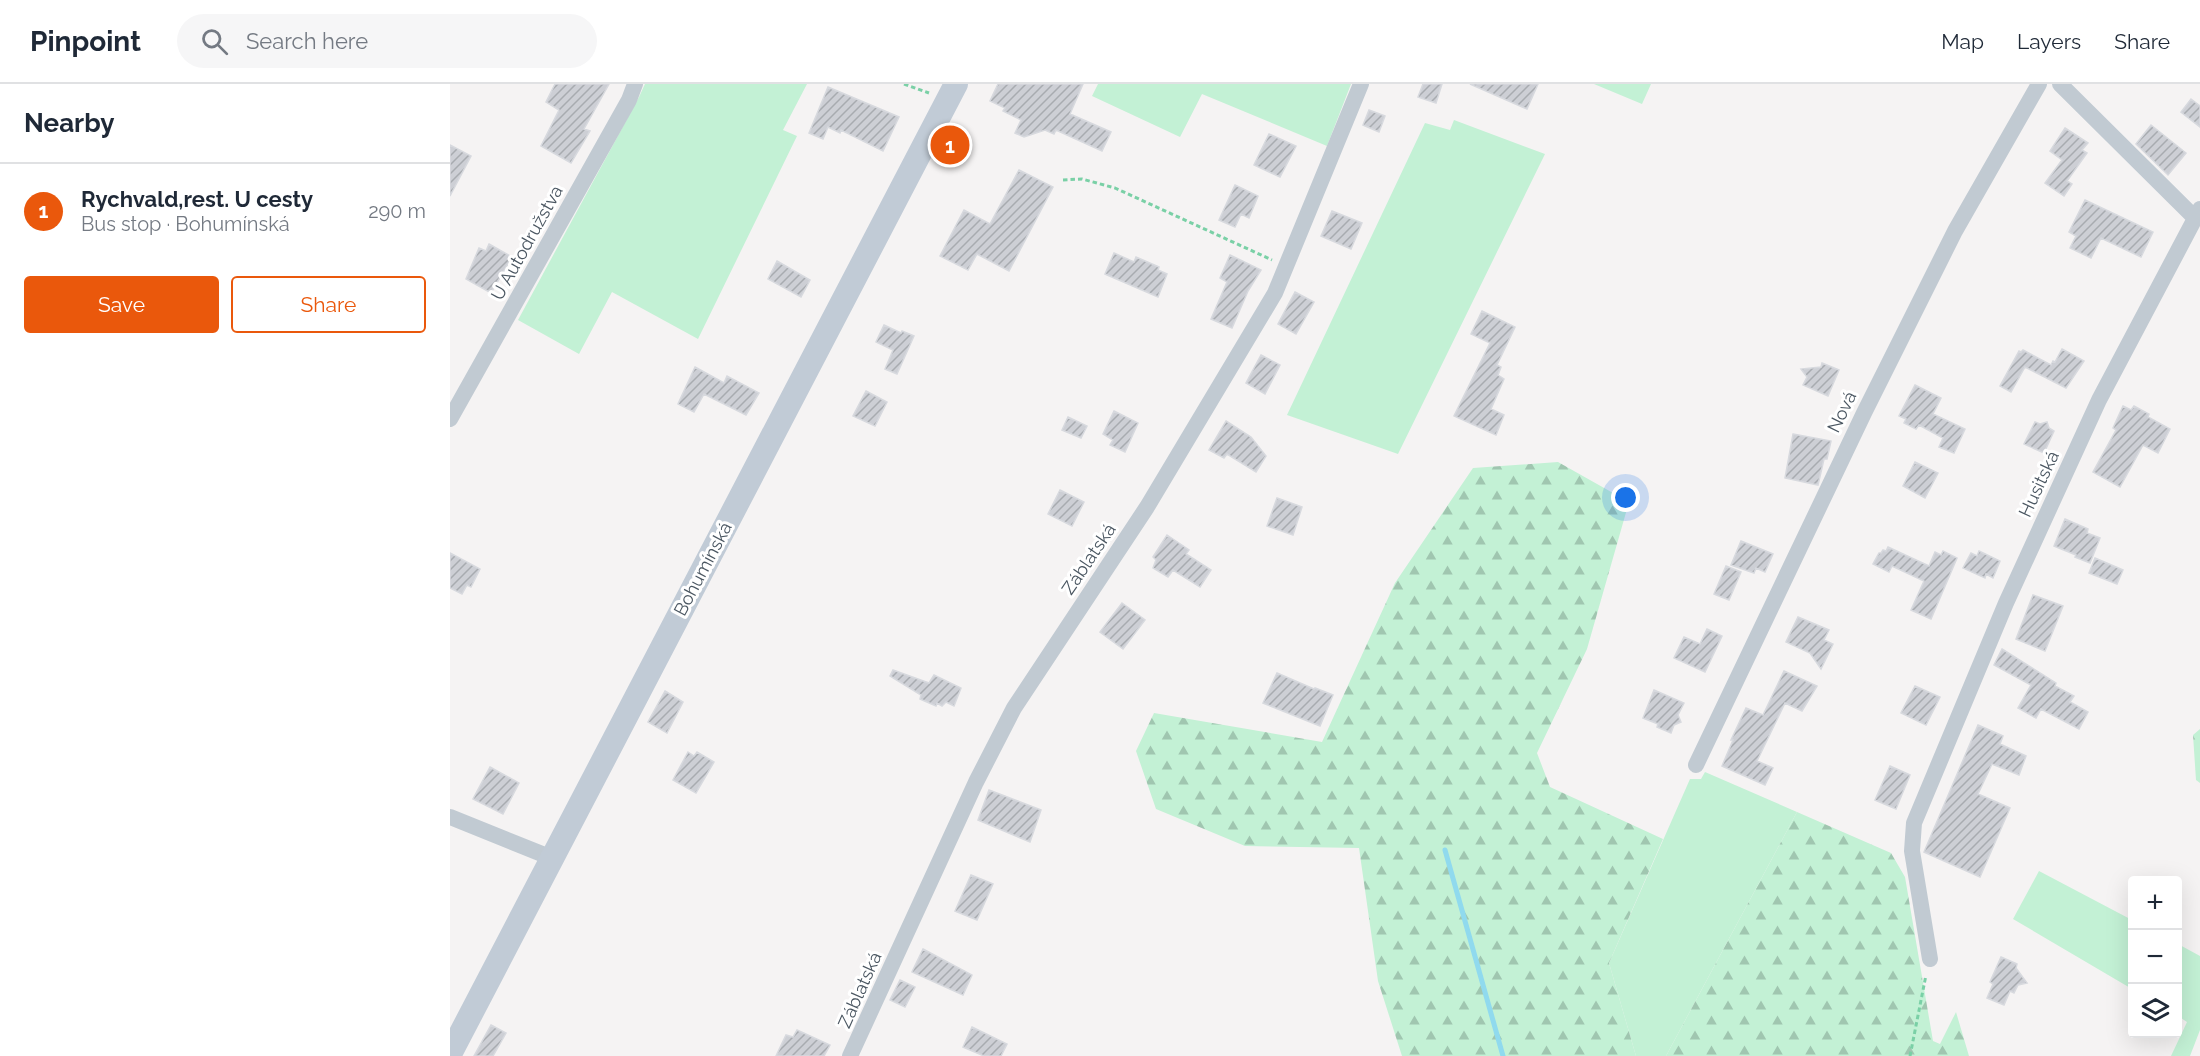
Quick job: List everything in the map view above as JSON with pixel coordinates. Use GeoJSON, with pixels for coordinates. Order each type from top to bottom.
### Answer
{"type":"FeatureCollection","features":[{"type":"Feature","properties":{"kind":"main road","name":"Bohumínská"},"geometry":{"type":"LineString","coordinates":[[450,1054],[952,92]]}},
{"type":"Feature","properties":{"kind":"street","name":"U Autodružstva"},"geometry":{"type":"LineString","coordinates":[[450,419],[629,100],[635,84]]}},
{"type":"Feature","properties":{"kind":"street","name":"Záblatská"},"geometry":{"type":"LineString","coordinates":[[850,1056],[976,782],[1014,708],[1148,507],[1275,293],[1361,84]]}},
{"type":"Feature","properties":{"kind":"street","name":"Nová"},"geometry":{"type":"LineString","coordinates":[[1696,765],[1864,412],[1950,241],[2039,84]]}},
{"type":"Feature","properties":{"kind":"street","name":"Husitská"},"geometry":{"type":"LineString","coordinates":[[1930,959],[1912,851],[1914,823],[2006,603],[2099,399],[2197,213],[2060,84]]}},
{"type":"Feature","properties":{"kind":"street"},"geometry":{"type":"LineString","coordinates":[[450,816],[552,858]]}},
{"type":"Feature","properties":{"kind":"path"},"geometry":{"type":"LineString","coordinates":[[904,84],[952,92]]}},
{"type":"Feature","properties":{"kind":"path"},"geometry":{"type":"LineString","coordinates":[[1063,180],[1082,178],[1115,188],[1286,267]]}},
{"type":"Feature","properties":{"kind":"path"},"geometry":{"type":"LineString","coordinates":[[1910,1056],[1930,959]]}},
{"type":"Feature","properties":{"kind":"green space"},"geometry":{"type":"Polygon","coordinates":[[[645,84],[807,84],[783,130],[797,136],[698,339],[612,292],[579,354],[518,320],[645,84]]]}},
{"type":"Feature","properties":{"kind":"green space"},"geometry":{"type":"Polygon","coordinates":[[[1098,84],[1351,84],[1327,146],[1202,94],[1180,137],[1092,96],[1098,84]]]}},
{"type":"Feature","properties":{"kind":"green space"},"geometry":{"type":"Polygon","coordinates":[[[1594,84],[1651,84],[1642,104],[1594,84]]]}},
{"type":"Feature","properties":{"kind":"green space"},"geometry":{"type":"Polygon","coordinates":[[[1454,120],[1545,154],[1398,454],[1287,415],[1425,123],[1450,130],[1454,120]]]}},
{"type":"Feature","properties":{"kind":"green space"},"geometry":{"type":"Polygon","coordinates":[[[1558,462],[1629,502],[1587,649],[1537,753],[1550,787],[1663,839],[1609,963],[1636,1056],[1402,1056],[1378,981],[1359,848],[1245,846],[1156,809],[1136,751],[1154,713],[1322,742],[1395,583],[1473,468],[1558,462]]]}},
{"type":"Feature","properties":{"kind":"green space"},"geometry":{"type":"Polygon","coordinates":[[[2200,729],[2200,783],[2196,780],[2193,735],[2200,729]]]}},
{"type":"Feature","properties":{"kind":"green space"},"geometry":{"type":"Polygon","coordinates":[[[1705,772],[1797,812],[1666,1056],[1636,1056],[1609,963],[1690,779],[1701,779],[1705,772]]]}},
{"type":"Feature","properties":{"kind":"green space"},"geometry":{"type":"Polygon","coordinates":[[[1797,812],[1891,853],[1905,877],[1933,1041],[1940,1044],[1956,1012],[1969,1056],[1666,1056],[1797,812]]]}},
{"type":"Feature","properties":{"kind":"green space"},"geometry":{"type":"Polygon","coordinates":[[[2039,871],[2128,918],[2128,987],[2013,919],[2039,871]]]}},
{"type":"Feature","properties":{"kind":"green space"},"geometry":{"type":"Polygon","coordinates":[[[2182,946],[2200,956],[2200,1030],[2190,1056],[2171,1056],[2179,1038],[2182,1038],[2187,1022],[2182,1019],[2182,946]]]}},
{"type":"Feature","properties":{"kind":"building"},"geometry":{"type":"Polygon","coordinates":[[[555,84],[609,84],[584,129],[590,131],[571,163],[541,146],[559,110],[546,102],[555,84]]]}},
{"type":"Feature","properties":{"kind":"building"},"geometry":{"type":"Polygon","coordinates":[[[998,84],[1083,84],[1070,114],[1111,132],[1102,151],[1056,130],[1054,134],[1045,130],[1024,137],[1015,133],[1021,120],[1003,111],[1005,108],[990,101],[998,84]]]}},
{"type":"Feature","properties":{"kind":"building"},"geometry":{"type":"Polygon","coordinates":[[[1423,84],[1442,84],[1436,103],[1418,97],[1423,84]]]}},
{"type":"Feature","properties":{"kind":"building"},"geometry":{"type":"Polygon","coordinates":[[[1470,84],[1538,84],[1527,109],[1470,84]]]}},
{"type":"Feature","properties":{"kind":"building"},"geometry":{"type":"Polygon","coordinates":[[[828,87],[899,117],[883,151],[841,130],[840,133],[828,127],[823,139],[809,133],[828,87]]]}},
{"type":"Feature","properties":{"kind":"building"},"geometry":{"type":"Polygon","coordinates":[[[2191,99],[2200,106],[2200,127],[2181,112],[2191,99]]]}},
{"type":"Feature","properties":{"kind":"building"},"geometry":{"type":"Polygon","coordinates":[[[1369,110],[1385,116],[1379,132],[1363,125],[1369,110]]]}},
{"type":"Feature","properties":{"kind":"building"},"geometry":{"type":"Polygon","coordinates":[[[2151,125],[2186,153],[2168,175],[2136,144],[2151,125]]]}},
{"type":"Feature","properties":{"kind":"building"},"geometry":{"type":"Polygon","coordinates":[[[2065,128],[2088,143],[2082,150],[2087,153],[2067,181],[2072,184],[2064,196],[2045,183],[2062,160],[2050,151],[2065,128]]]}},
{"type":"Feature","properties":{"kind":"building"},"geometry":{"type":"Polygon","coordinates":[[[1269,134],[1296,146],[1280,177],[1254,165],[1269,134]]]}},
{"type":"Feature","properties":{"kind":"building"},"geometry":{"type":"Polygon","coordinates":[[[450,145],[471,156],[450,196],[450,145]]]}},
{"type":"Feature","properties":{"kind":"building"},"geometry":{"type":"Polygon","coordinates":[[[1019,170],[1053,187],[1009,271],[977,254],[968,270],[940,256],[964,210],[990,224],[1019,170]]]}},
{"type":"Feature","properties":{"kind":"building"},"geometry":{"type":"Polygon","coordinates":[[[1235,185],[1258,196],[1249,218],[1241,214],[1235,227],[1219,220],[1235,185]]]}},
{"type":"Feature","properties":{"kind":"building"},"geometry":{"type":"Polygon","coordinates":[[[2085,200],[2153,232],[2141,257],[2101,238],[2091,258],[2070,248],[2076,236],[2069,232],[2085,200]]]}},
{"type":"Feature","properties":{"kind":"building"},"geometry":{"type":"Polygon","coordinates":[[[1332,211],[1362,223],[1351,249],[1321,236],[1332,211]]]}},
{"type":"Feature","properties":{"kind":"building"},"geometry":{"type":"Polygon","coordinates":[[[489,244],[512,257],[491,293],[466,279],[479,248],[486,251],[489,244]]]}},
{"type":"Feature","properties":{"kind":"building"},"geometry":{"type":"Polygon","coordinates":[[[1114,253],[1134,262],[1136,257],[1159,267],[1158,270],[1167,274],[1158,297],[1105,274],[1114,253]]]}},
{"type":"Feature","properties":{"kind":"building"},"geometry":{"type":"Polygon","coordinates":[[[1230,255],[1261,270],[1248,291],[1232,328],[1211,319],[1227,282],[1220,278],[1230,255]]]}},
{"type":"Feature","properties":{"kind":"building"},"geometry":{"type":"Polygon","coordinates":[[[777,261],[810,280],[801,297],[768,279],[777,261]]]}},
{"type":"Feature","properties":{"kind":"building"},"geometry":{"type":"Polygon","coordinates":[[[1295,292],[1314,302],[1296,334],[1278,324],[1295,292]]]}},
{"type":"Feature","properties":{"kind":"building"},"geometry":{"type":"Polygon","coordinates":[[[1482,311],[1515,327],[1497,365],[1501,367],[1498,375],[1504,379],[1491,409],[1504,415],[1496,435],[1454,416],[1490,343],[1471,334],[1482,311]]]}},
{"type":"Feature","properties":{"kind":"building"},"geometry":{"type":"Polygon","coordinates":[[[884,325],[914,336],[897,374],[885,369],[893,350],[876,342],[884,325]]]}},
{"type":"Feature","properties":{"kind":"building"},"geometry":{"type":"Polygon","coordinates":[[[2062,349],[2084,361],[2066,388],[2025,367],[2011,392],[2000,386],[2019,351],[2023,350],[2051,365],[2062,349]]]}},
{"type":"Feature","properties":{"kind":"building"},"geometry":{"type":"Polygon","coordinates":[[[1261,355],[1280,365],[1265,394],[1246,383],[1261,355]]]}},
{"type":"Feature","properties":{"kind":"building"},"geometry":{"type":"Polygon","coordinates":[[[1822,363],[1839,370],[1828,396],[1803,385],[1807,377],[1801,369],[1821,367],[1822,363]]]}},
{"type":"Feature","properties":{"kind":"building"},"geometry":{"type":"Polygon","coordinates":[[[695,367],[724,383],[727,376],[759,393],[746,415],[704,394],[694,412],[678,404],[695,367]]]}},
{"type":"Feature","properties":{"kind":"building"},"geometry":{"type":"Polygon","coordinates":[[[1915,385],[1941,398],[1933,414],[1965,429],[1954,453],[1939,447],[1943,438],[1919,425],[1916,429],[1904,423],[1906,419],[1899,416],[1915,385]]]}},
{"type":"Feature","properties":{"kind":"building"},"geometry":{"type":"Polygon","coordinates":[[[866,391],[887,402],[875,426],[853,416],[866,391]]]}},
{"type":"Feature","properties":{"kind":"building"},"geometry":{"type":"Polygon","coordinates":[[[2123,406],[2131,410],[2134,406],[2170,429],[2158,453],[2143,445],[2120,487],[2093,472],[2116,430],[2113,428],[2123,406]]]}},
{"type":"Feature","properties":{"kind":"building"},"geometry":{"type":"Polygon","coordinates":[[[1114,411],[1138,423],[1125,452],[1110,445],[1113,440],[1103,434],[1114,411]]]}},
{"type":"Feature","properties":{"kind":"building"},"geometry":{"type":"Polygon","coordinates":[[[1068,417],[1087,426],[1081,438],[1062,430],[1068,417]]]}},
{"type":"Feature","properties":{"kind":"building"},"geometry":{"type":"Polygon","coordinates":[[[1226,421],[1251,437],[1266,456],[1256,472],[1227,454],[1224,458],[1209,450],[1226,421]]]}},
{"type":"Feature","properties":{"kind":"building"},"geometry":{"type":"Polygon","coordinates":[[[2035,422],[2040,424],[2047,422],[2049,428],[2054,431],[2044,453],[2024,444],[2035,422]]]}},
{"type":"Feature","properties":{"kind":"building"},"geometry":{"type":"Polygon","coordinates":[[[1793,434],[1831,441],[1818,485],[1785,478],[1793,434]]]}},
{"type":"Feature","properties":{"kind":"building"},"geometry":{"type":"Polygon","coordinates":[[[1915,462],[1938,473],[1925,498],[1903,486],[1915,462]]]}},
{"type":"Feature","properties":{"kind":"building"},"geometry":{"type":"Polygon","coordinates":[[[1060,490],[1084,502],[1072,526],[1048,514],[1060,490]]]}},
{"type":"Feature","properties":{"kind":"building"},"geometry":{"type":"Polygon","coordinates":[[[1277,498],[1302,507],[1293,535],[1267,526],[1277,498]]]}},
{"type":"Feature","properties":{"kind":"building"},"geometry":{"type":"Polygon","coordinates":[[[2065,519],[2088,529],[2087,533],[2100,538],[2090,563],[2054,546],[2065,519]]]}},
{"type":"Feature","properties":{"kind":"building"},"geometry":{"type":"Polygon","coordinates":[[[1167,535],[1189,550],[1186,554],[1211,570],[1200,587],[1173,570],[1168,577],[1153,568],[1156,560],[1153,557],[1167,535]]]}},
{"type":"Feature","properties":{"kind":"building"},"geometry":{"type":"Polygon","coordinates":[[[1741,541],[1773,554],[1765,572],[1756,568],[1754,573],[1731,565],[1741,541]]]}},
{"type":"Feature","properties":{"kind":"building"},"geometry":{"type":"Polygon","coordinates":[[[1888,547],[1929,566],[1935,552],[1941,555],[1943,551],[1957,558],[1931,619],[1911,610],[1924,581],[1892,566],[1889,572],[1873,564],[1879,553],[1886,551],[1888,547]]]}},
{"type":"Feature","properties":{"kind":"building"},"geometry":{"type":"Polygon","coordinates":[[[1979,551],[2000,561],[1993,578],[1986,574],[1985,578],[1963,568],[1971,553],[1977,556],[1979,551]]]}},
{"type":"Feature","properties":{"kind":"building"},"geometry":{"type":"Polygon","coordinates":[[[450,553],[480,569],[471,587],[467,585],[462,594],[450,588],[450,553]]]}},
{"type":"Feature","properties":{"kind":"building"},"geometry":{"type":"Polygon","coordinates":[[[2095,558],[2123,570],[2117,584],[2089,573],[2095,558]]]}},
{"type":"Feature","properties":{"kind":"building"},"geometry":{"type":"Polygon","coordinates":[[[1726,566],[1741,572],[1729,600],[1714,594],[1726,566]]]}},
{"type":"Feature","properties":{"kind":"building"},"geometry":{"type":"Polygon","coordinates":[[[2033,595],[2063,606],[2045,651],[2016,639],[2033,595]]]}},
{"type":"Feature","properties":{"kind":"building"},"geometry":{"type":"Polygon","coordinates":[[[1122,603],[1145,620],[1123,649],[1100,632],[1122,603]]]}},
{"type":"Feature","properties":{"kind":"building"},"geometry":{"type":"Polygon","coordinates":[[[1798,617],[1829,630],[1824,640],[1833,644],[1821,669],[1810,653],[1786,642],[1798,617]]]}},
{"type":"Feature","properties":{"kind":"building"},"geometry":{"type":"Polygon","coordinates":[[[1707,629],[1722,636],[1705,672],[1674,658],[1684,637],[1700,644],[1707,629]]]}},
{"type":"Feature","properties":{"kind":"building"},"geometry":{"type":"Polygon","coordinates":[[[2002,649],[2056,683],[2055,686],[2074,696],[2070,702],[2088,712],[2079,729],[2041,709],[2036,718],[2018,708],[2031,685],[1994,665],[2002,649]]]}},
{"type":"Feature","properties":{"kind":"building"},"geometry":{"type":"Polygon","coordinates":[[[893,670],[929,683],[934,675],[961,688],[954,706],[946,702],[942,706],[937,703],[936,706],[920,699],[921,695],[890,676],[893,670]]]}},
{"type":"Feature","properties":{"kind":"building"},"geometry":{"type":"Polygon","coordinates":[[[1784,671],[1817,686],[1802,711],[1785,703],[1757,761],[1773,768],[1765,785],[1722,766],[1746,708],[1763,715],[1784,671]]]}},
{"type":"Feature","properties":{"kind":"building"},"geometry":{"type":"Polygon","coordinates":[[[1277,673],[1333,695],[1320,726],[1263,703],[1277,673]]]}},
{"type":"Feature","properties":{"kind":"building"},"geometry":{"type":"Polygon","coordinates":[[[1915,686],[1940,697],[1926,725],[1901,713],[1915,686]]]}},
{"type":"Feature","properties":{"kind":"building"},"geometry":{"type":"Polygon","coordinates":[[[1654,690],[1684,703],[1678,715],[1681,722],[1674,725],[1671,733],[1643,718],[1654,690]]]}},
{"type":"Feature","properties":{"kind":"building"},"geometry":{"type":"Polygon","coordinates":[[[665,691],[683,702],[667,733],[648,722],[665,691]]]}},
{"type":"Feature","properties":{"kind":"building"},"geometry":{"type":"Polygon","coordinates":[[[1978,725],[2003,736],[2000,744],[2026,756],[2019,775],[1992,764],[1978,794],[2010,808],[1980,877],[1924,852],[1978,725]]]}},
{"type":"Feature","properties":{"kind":"building"},"geometry":{"type":"Polygon","coordinates":[[[688,752],[694,756],[697,752],[714,762],[696,793],[673,780],[688,752]]]}},
{"type":"Feature","properties":{"kind":"building"},"geometry":{"type":"Polygon","coordinates":[[[1890,766],[1910,775],[1896,809],[1875,800],[1890,766]]]}},
{"type":"Feature","properties":{"kind":"building"},"geometry":{"type":"Polygon","coordinates":[[[490,767],[519,783],[503,814],[473,799],[490,767]]]}},
{"type":"Feature","properties":{"kind":"building"},"geometry":{"type":"Polygon","coordinates":[[[989,790],[1041,810],[1030,842],[978,820],[989,790]]]}},
{"type":"Feature","properties":{"kind":"building"},"geometry":{"type":"Polygon","coordinates":[[[971,875],[993,884],[977,920],[955,911],[971,875]]]}},
{"type":"Feature","properties":{"kind":"building"},"geometry":{"type":"Polygon","coordinates":[[[923,949],[972,975],[963,995],[912,972],[923,949]]]}},
{"type":"Feature","properties":{"kind":"building"},"geometry":{"type":"Polygon","coordinates":[[[2001,957],[2017,964],[2016,968],[2027,983],[2018,985],[2014,993],[2010,991],[2004,1005],[1987,998],[1993,984],[1990,982],[2001,957]]]}},
{"type":"Feature","properties":{"kind":"building"},"geometry":{"type":"Polygon","coordinates":[[[900,980],[915,987],[905,1007],[890,1000],[900,980]]]}},
{"type":"Feature","properties":{"kind":"building"},"geometry":{"type":"Polygon","coordinates":[[[491,1025],[506,1033],[493,1056],[474,1056],[491,1025]]]}},
{"type":"Feature","properties":{"kind":"building"},"geometry":{"type":"Polygon","coordinates":[[[972,1027],[1007,1044],[1001,1056],[984,1056],[963,1047],[972,1027]]]}},
{"type":"Feature","properties":{"kind":"building"},"geometry":{"type":"Polygon","coordinates":[[[797,1030],[830,1045],[824,1056],[776,1056],[786,1035],[793,1037],[797,1030]]]}},
{"type":"Feature","properties":{"kind":"waterway"},"geometry":{"type":"LineString","coordinates":[[1445,850],[1503,1056]]}},
{"type":"Feature","properties":{"kind":"place","name":"Rychvald,rest. U cesty"},"geometry":{"type":"Point","coordinates":[950,145]}}]}
